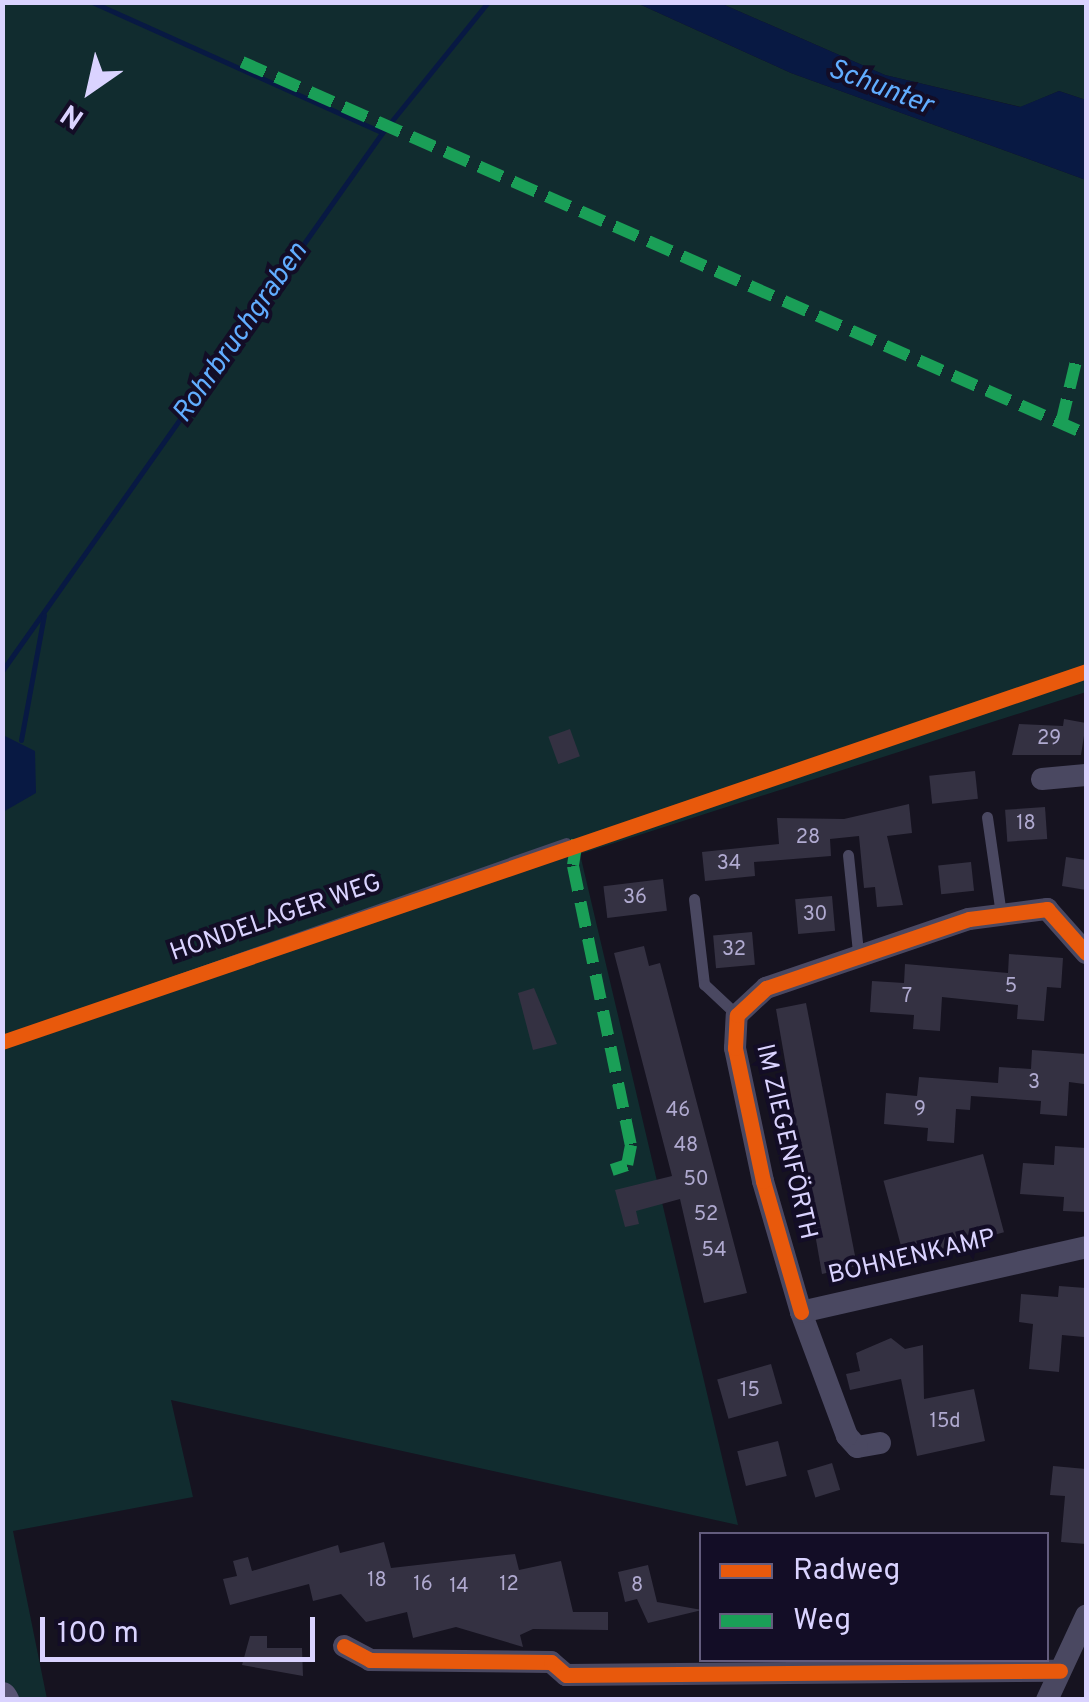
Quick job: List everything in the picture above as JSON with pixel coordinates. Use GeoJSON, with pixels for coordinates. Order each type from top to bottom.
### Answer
{"type":"FeatureCollection","features":[{"type":"Feature","properties":{"kind":"street"},"geometry":{"type":"LineString","coordinates":[[1042,780],[1086,775]]}},
{"type":"Feature","properties":{"kind":"street","name":"IM ZIEGENFÖRTH"},"geometry":{"type":"LineString","coordinates":[[801,1312],[763,1181],[735,1048],[737,1015],[766,988],[858,951],[1001,914],[1047,909],[1086,953]]}},
{"type":"Feature","properties":{"kind":"street","name":"BOHNENKAMP"},"geometry":{"type":"LineString","coordinates":[[880,1443],[857,1447],[847,1436],[801,1312],[1086,1247]]}},
{"type":"Feature","properties":{"kind":"street"},"geometry":{"type":"LineString","coordinates":[[1047,1700],[1086,1616]]}},
{"type":"Feature","properties":{"kind":"street"},"geometry":{"type":"LineString","coordinates":[[344,1646],[370,1660],[551,1662],[566,1675],[1060,1671]]}},
{"type":"Feature","properties":{"kind":"lane"},"geometry":{"type":"LineString","coordinates":[[987,817],[1001,914]]}},
{"type":"Feature","properties":{"kind":"lane","name":"HONDELAGER WEG"},"geometry":{"type":"LineString","coordinates":[[2,1042],[566,843]]}},
{"type":"Feature","properties":{"kind":"lane"},"geometry":{"type":"LineString","coordinates":[[848,855],[858,951]]}},
{"type":"Feature","properties":{"kind":"lane","name":"IM ZIEGENFÖRTH"},"geometry":{"type":"LineString","coordinates":[[694,899],[704,984],[737,1015]]}},
{"type":"Feature","properties":{"kind":"green space"},"geometry":{"type":"Polygon","coordinates":[[[3,3],[637,3],[791,73],[1086,180],[1086,692],[580,854],[738,1525],[171,1400],[193,1497],[13,1531],[47,1699],[3,1700],[3,3]]]}},
{"type":"Feature","properties":{"kind":"green space"},"geometry":{"type":"Polygon","coordinates":[[[720,3],[1086,3],[1086,100],[1059,91],[1021,107],[885,75],[720,3]]]}},
{"type":"Feature","properties":{"kind":"water","name":"Schunter"},"geometry":{"type":"Polygon","coordinates":[[[637,3],[720,3],[885,75],[1020,107],[1059,91],[1086,100],[1086,180],[791,73],[637,3]]]}},
{"type":"Feature","properties":{"kind":"water"},"geometry":{"type":"Polygon","coordinates":[[[3,735],[35,751],[36,793],[3,812],[3,735]]]}},
{"type":"Feature","properties":{"kind":"building"},"geometry":{"type":"Polygon","coordinates":[[[1064,719],[1086,723],[1081,755],[1012,755],[1019,724],[1063,726],[1064,719]]]}},
{"type":"Feature","properties":{"kind":"building"},"geometry":{"type":"Polygon","coordinates":[[[570,729],[580,756],[558,764],[548,737],[570,729]]]}},
{"type":"Feature","properties":{"kind":"building"},"geometry":{"type":"Polygon","coordinates":[[[975,771],[978,799],[932,804],[929,776],[975,771]]]}},
{"type":"Feature","properties":{"kind":"building"},"geometry":{"type":"Polygon","coordinates":[[[909,804],[912,833],[887,836],[903,905],[877,907],[875,887],[864,888],[859,836],[830,839],[831,856],[754,862],[755,876],[705,881],[702,852],[779,844],[777,818],[844,819],[909,804]]]}},
{"type":"Feature","properties":{"kind":"building"},"geometry":{"type":"Polygon","coordinates":[[[1045,807],[1047,839],[1007,842],[1005,810],[1045,807]]]}},
{"type":"Feature","properties":{"kind":"building"},"geometry":{"type":"Polygon","coordinates":[[[1066,857],[1086,860],[1086,890],[1062,886],[1066,857]]]}},
{"type":"Feature","properties":{"kind":"building"},"geometry":{"type":"Polygon","coordinates":[[[971,862],[974,891],[941,894],[938,865],[971,862]]]}},
{"type":"Feature","properties":{"kind":"building"},"geometry":{"type":"Polygon","coordinates":[[[663,879],[667,911],[607,918],[603,886],[663,879]]]}},
{"type":"Feature","properties":{"kind":"building"},"geometry":{"type":"Polygon","coordinates":[[[832,896],[835,931],[798,934],[795,899],[832,896]]]}},
{"type":"Feature","properties":{"kind":"building"},"geometry":{"type":"Polygon","coordinates":[[[752,932],[755,965],[716,968],[713,935],[752,932]]]}},
{"type":"Feature","properties":{"kind":"building"},"geometry":{"type":"Polygon","coordinates":[[[644,946],[649,966],[660,963],[747,1293],[704,1303],[680,1199],[636,1211],[639,1224],[625,1227],[615,1190],[672,1176],[614,953],[644,946]]]}},
{"type":"Feature","properties":{"kind":"building"},"geometry":{"type":"Polygon","coordinates":[[[1009,954],[1063,958],[1061,988],[1047,987],[1044,1021],[1017,1019],[1018,1005],[942,997],[940,1031],[913,1029],[914,1015],[870,1012],[872,981],[904,983],[905,964],[1008,973],[1009,954]]]}},
{"type":"Feature","properties":{"kind":"building"},"geometry":{"type":"Polygon","coordinates":[[[534,988],[557,1044],[533,1050],[518,993],[534,988]]]}},
{"type":"Feature","properties":{"kind":"building"},"geometry":{"type":"Polygon","coordinates":[[[806,1003],[857,1266],[822,1274],[776,1009],[806,1003]]]}},
{"type":"Feature","properties":{"kind":"building"},"geometry":{"type":"Polygon","coordinates":[[[1032,1050],[1086,1054],[1084,1084],[1069,1082],[1067,1116],[1040,1114],[1041,1101],[971,1096],[970,1110],[956,1109],[954,1143],[927,1141],[928,1128],[884,1124],[886,1093],[917,1096],[919,1077],[998,1083],[999,1067],[1031,1069],[1032,1050]]]}},
{"type":"Feature","properties":{"kind":"building"},"geometry":{"type":"Polygon","coordinates":[[[1055,1146],[1086,1148],[1086,1212],[1063,1211],[1064,1197],[1020,1194],[1023,1163],[1054,1165],[1055,1146]]]}},
{"type":"Feature","properties":{"kind":"building"},"geometry":{"type":"Polygon","coordinates":[[[983,1154],[1004,1232],[904,1259],[884,1181],[983,1154]]]}},
{"type":"Feature","properties":{"kind":"building"},"geometry":{"type":"Polygon","coordinates":[[[1059,1286],[1086,1288],[1084,1337],[1062,1335],[1059,1372],[1029,1369],[1033,1324],[1019,1322],[1021,1294],[1058,1297],[1059,1286]]]}},
{"type":"Feature","properties":{"kind":"building"},"geometry":{"type":"Polygon","coordinates":[[[891,1338],[905,1349],[923,1345],[924,1399],[974,1389],[985,1441],[917,1456],[901,1379],[850,1390],[846,1374],[860,1371],[856,1353],[891,1338]]]}},
{"type":"Feature","properties":{"kind":"building"},"geometry":{"type":"Polygon","coordinates":[[[771,1364],[782,1403],[728,1419],[717,1379],[771,1364]]]}},
{"type":"Feature","properties":{"kind":"building"},"geometry":{"type":"Polygon","coordinates":[[[778,1441],[787,1476],[746,1486],[737,1451],[778,1441]]]}},
{"type":"Feature","properties":{"kind":"building"},"geometry":{"type":"Polygon","coordinates":[[[832,1463],[840,1490],[815,1497],[807,1471],[832,1463]]]}},
{"type":"Feature","properties":{"kind":"building"},"geometry":{"type":"Polygon","coordinates":[[[1053,1466],[1086,1469],[1086,1544],[1061,1542],[1065,1496],[1050,1495],[1053,1466]]]}},
{"type":"Feature","properties":{"kind":"building"},"geometry":{"type":"Polygon","coordinates":[[[384,1542],[391,1568],[515,1554],[519,1570],[561,1561],[573,1612],[608,1612],[608,1630],[533,1629],[520,1635],[523,1647],[456,1627],[413,1638],[407,1612],[366,1622],[341,1594],[313,1601],[309,1584],[230,1605],[223,1579],[237,1576],[233,1561],[248,1557],[252,1571],[338,1545],[340,1553],[384,1542]]]}},
{"type":"Feature","properties":{"kind":"building"},"geometry":{"type":"Polygon","coordinates":[[[648,1565],[657,1602],[699,1611],[648,1623],[637,1599],[625,1602],[618,1572],[648,1565]]]}},
{"type":"Feature","properties":{"kind":"building"},"geometry":{"type":"Polygon","coordinates":[[[250,1636],[267,1636],[267,1648],[302,1648],[303,1676],[242,1665],[250,1636]]]}},
{"type":"Feature","properties":{"kind":"waterway"},"geometry":{"type":"LineString","coordinates":[[92,2],[381,132]]}},
{"type":"Feature","properties":{"kind":"waterway","name":"Rohrbruchgraben"},"geometry":{"type":"LineString","coordinates":[[2,671],[382,133],[488,2]]}},
{"type":"Feature","properties":{"kind":"waterway"},"geometry":{"type":"LineString","coordinates":[[21,740],[44,615]]}},
{"type":"Feature","properties":{"kind":"marked path"},"geometry":{"type":"LineString","coordinates":[[242,62],[1086,434]]}},
{"type":"Feature","properties":{"kind":"marked path"},"geometry":{"type":"LineString","coordinates":[[1061,424],[1076,361]]}},
{"type":"Feature","properties":{"kind":"marked path"},"geometry":{"type":"LineString","coordinates":[[577,840],[573,866],[631,1145],[627,1165],[612,1170]]}},
{"type":"Feature","properties":{"kind":"cycle path"},"geometry":{"type":"LineString","coordinates":[[2,1042],[1086,671]]}},
{"type":"Feature","properties":{"kind":"cycle path"},"geometry":{"type":"LineString","coordinates":[[801,1312],[763,1181],[735,1048],[737,1015],[766,988],[969,919],[1047,909],[1086,953]]}},
{"type":"Feature","properties":{"kind":"cycle path"},"geometry":{"type":"LineString","coordinates":[[344,1646],[370,1660],[551,1662],[566,1675],[1060,1671]]}}]}
